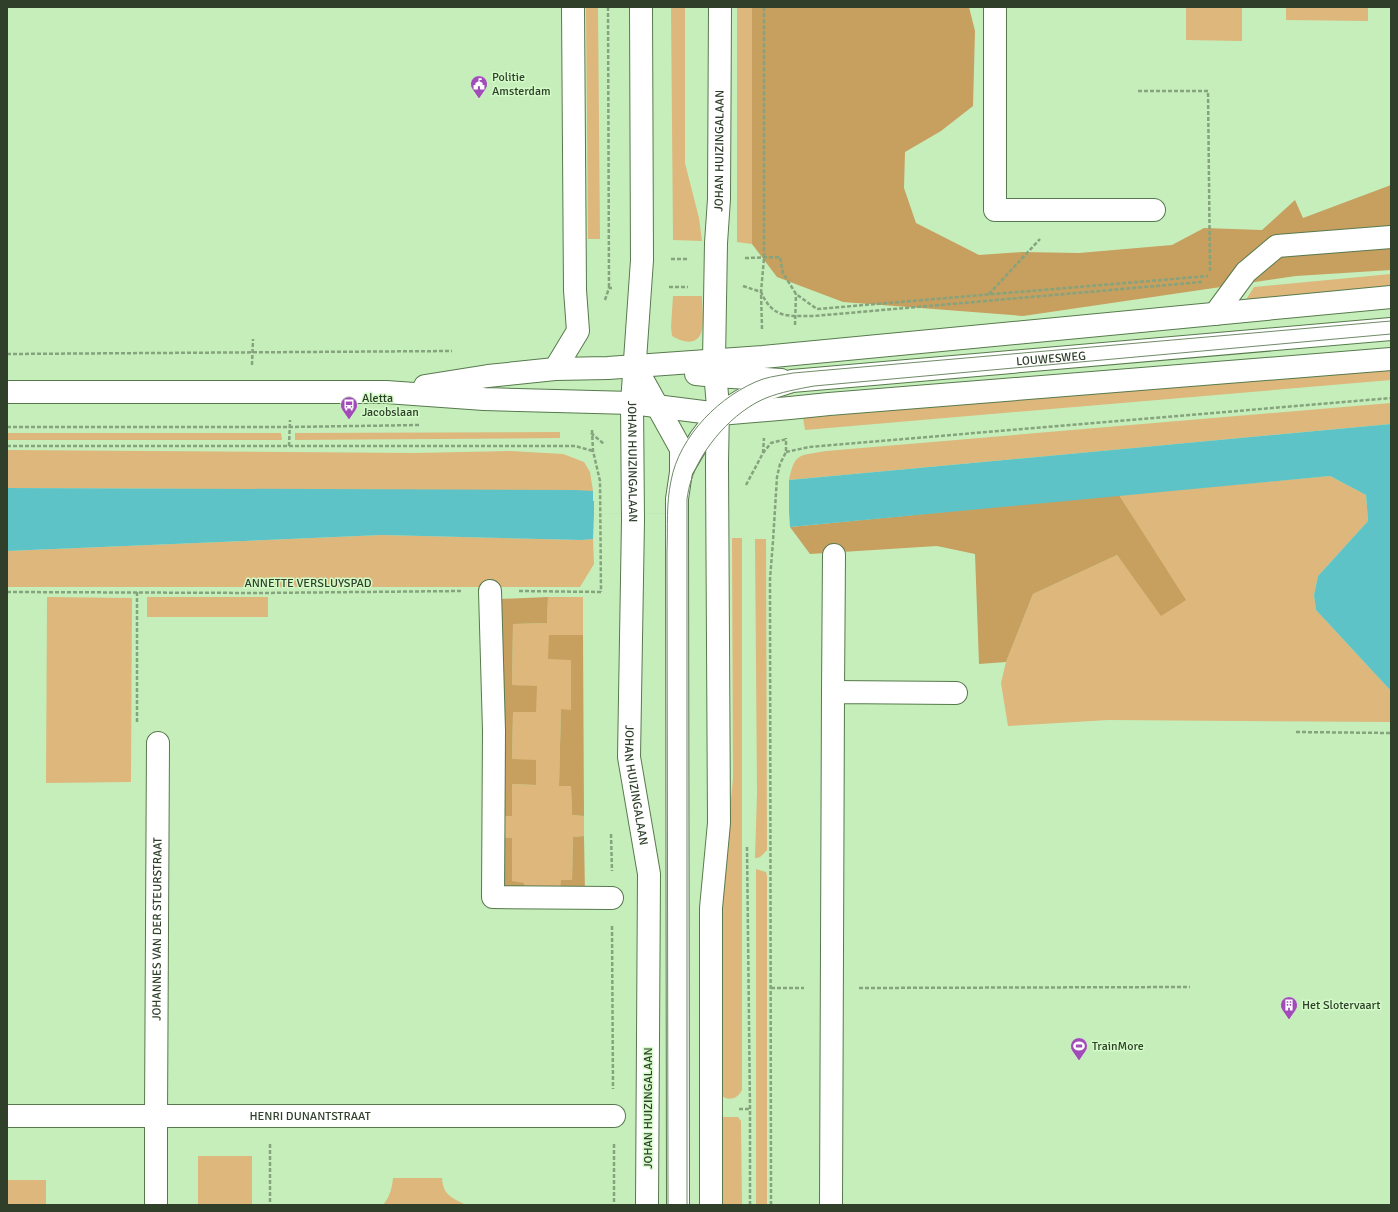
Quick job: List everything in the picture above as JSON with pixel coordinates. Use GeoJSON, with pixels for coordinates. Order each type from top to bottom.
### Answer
{"type":"FeatureCollection","features":[{"type":"Feature","properties":{"kind":"street"},"geometry":{"type":"LineString","coordinates":[[555,369],[578,331],[575,290],[573,7]]}},
{"type":"Feature","properties":{"kind":"street","name":"JOHAN HUIZINGALAAN"},"geometry":{"type":"LineString","coordinates":[[641,7],[642,260],[636,366],[632,404],[633,507],[629,757],[649,874],[647,1205]]}},
{"type":"Feature","properties":{"kind":"street","name":"JOHAN HUIZINGALAAN"},"geometry":{"type":"LineString","coordinates":[[711,1205],[711,908],[718,824],[717,434],[719,414],[715,368],[716,243],[719,199],[720,7]]}},
{"type":"Feature","properties":{"kind":"street"},"geometry":{"type":"LineString","coordinates":[[995,7],[995,210],[1154,210]]}},
{"type":"Feature","properties":{"kind":"street"},"geometry":{"type":"LineString","coordinates":[[1215,314],[1246,272],[1277,246],[1391,237]]}},
{"type":"Feature","properties":{"kind":"street"},"geometry":{"type":"LineString","coordinates":[[715,368],[819,352],[1391,297]]}},
{"type":"Feature","properties":{"kind":"street","name":"LOUWESWEG"},"geometry":{"type":"LineString","coordinates":[[719,414],[751,396],[792,380],[1391,329]]}},
{"type":"Feature","properties":{"kind":"street"},"geometry":{"type":"LineString","coordinates":[[7,392],[386,392],[484,399],[632,404],[719,414],[1391,360]]}},
{"type":"Feature","properties":{"kind":"street"},"geometry":{"type":"LineString","coordinates":[[386,392],[488,376],[555,369],[636,366],[715,368],[792,380]]}},
{"type":"Feature","properties":{"kind":"street","name":"JOHAN HUIZINGALAAN"},"geometry":{"type":"LineString","coordinates":[[636,366],[681,449],[678,507],[678,1205]]}},
{"type":"Feature","properties":{"kind":"street","name":"JOHAN HUIZINGALAAN"},"geometry":{"type":"LineString","coordinates":[[681,472],[700,439],[719,414]]}},
{"type":"Feature","properties":{"kind":"street"},"geometry":{"type":"LineString","coordinates":[[831,1205],[834,555]]}},
{"type":"Feature","properties":{"kind":"street"},"geometry":{"type":"LineString","coordinates":[[490,591],[494,731],[493,897],[612,898]]}},
{"type":"Feature","properties":{"kind":"street"},"geometry":{"type":"LineString","coordinates":[[833,692],[956,693]]}},
{"type":"Feature","properties":{"kind":"street","name":"JOHANNES VAN DER STEURSTRAAT"},"geometry":{"type":"LineString","coordinates":[[156,1205],[158,743]]}},
{"type":"Feature","properties":{"kind":"street","name":"HENRI DUNANTSTRAAT"},"geometry":{"type":"LineString","coordinates":[[7,1116],[614,1116]]}},
{"type":"Feature","properties":{"kind":"path"},"geometry":{"type":"LineString","coordinates":[[608,7],[609,261]]}},
{"type":"Feature","properties":{"kind":"path"},"geometry":{"type":"LineString","coordinates":[[764,7],[764,260]]}},
{"type":"Feature","properties":{"kind":"path"},"geometry":{"type":"LineString","coordinates":[[796,294],[817,308],[1210,275],[1208,91],[1138,91]]}},
{"type":"Feature","properties":{"kind":"path"},"geometry":{"type":"LineString","coordinates":[[989,294],[1066,210]]}},
{"type":"Feature","properties":{"kind":"path"},"geometry":{"type":"LineString","coordinates":[[761,292],[766,303],[770,307],[786,316],[814,316],[1240,279]]}},
{"type":"Feature","properties":{"kind":"path"},"geometry":{"type":"LineString","coordinates":[[578,331],[600,316],[609,288]]}},
{"type":"Feature","properties":{"kind":"path"},"geometry":{"type":"LineString","coordinates":[[252,367],[253,339]]}},
{"type":"Feature","properties":{"kind":"path"},"geometry":{"type":"LineString","coordinates":[[7,354],[458,351]]}},
{"type":"Feature","properties":{"kind":"path"},"geometry":{"type":"LineString","coordinates":[[786,452],[809,447],[1391,398]]}},
{"type":"Feature","properties":{"kind":"path"},"geometry":{"type":"LineString","coordinates":[[771,1205],[770,579],[777,477],[780,464],[786,452],[785,439],[790,408]]}},
{"type":"Feature","properties":{"kind":"path"},"geometry":{"type":"LineString","coordinates":[[289,446],[290,419]]}},
{"type":"Feature","properties":{"kind":"path"},"geometry":{"type":"LineString","coordinates":[[7,427],[289,427],[421,425]]}},
{"type":"Feature","properties":{"kind":"path"},"geometry":{"type":"LineString","coordinates":[[585,430],[592,433],[609,450]]}},
{"type":"Feature","properties":{"kind":"path"},"geometry":{"type":"LineString","coordinates":[[7,446],[575,446],[593,451]]}},
{"type":"Feature","properties":{"kind":"path"},"geometry":{"type":"LineString","coordinates":[[745,488],[763,454]]}},
{"type":"Feature","properties":{"kind":"path"},"geometry":{"type":"LineString","coordinates":[[601,500],[601,592]]}},
{"type":"Feature","properties":{"kind":"path","name":"ANNETTE VERSLUYSPAD"},"geometry":{"type":"LineString","coordinates":[[7,592],[605,592]]}},
{"type":"Feature","properties":{"kind":"path"},"geometry":{"type":"LineString","coordinates":[[137,592],[138,727],[158,726],[158,743]]}},
{"type":"Feature","properties":{"kind":"path"},"geometry":{"type":"LineString","coordinates":[[1296,732],[1391,733]]}},
{"type":"Feature","properties":{"kind":"path"},"geometry":{"type":"LineString","coordinates":[[747,841],[750,1205]]}},
{"type":"Feature","properties":{"kind":"path"},"geometry":{"type":"LineString","coordinates":[[771,988],[1190,987]]}},
{"type":"Feature","properties":{"kind":"path"},"geometry":{"type":"LineString","coordinates":[[270,1116],[270,1205]]}},
{"type":"Feature","properties":{"kind":"path"},"geometry":{"type":"LineString","coordinates":[[614,1116],[614,1205]]}},
{"type":"Feature","properties":{"kind":"shaded area"},"geometry":{"type":"Polygon","coordinates":[[[586,7],[598,7],[600,239],[588,239],[586,7]]]}},
{"type":"Feature","properties":{"kind":"shaded area"},"geometry":{"type":"Polygon","coordinates":[[[671,7],[685,7],[685,163],[699,218],[702,241],[673,240],[671,7]]]}},
{"type":"Feature","properties":{"kind":"shaded area"},"geometry":{"type":"Polygon","coordinates":[[[737,7],[752,7],[752,244],[737,242],[737,7]]]}},
{"type":"Feature","properties":{"kind":"shaded area"},"geometry":{"type":"Polygon","coordinates":[[[752,7],[969,7],[975,31],[973,106],[941,131],[905,152],[904,188],[916,223],[979,255],[1022,252],[1079,253],[1172,245],[1204,228],[1262,230],[1295,200],[1303,218],[1391,185],[1391,270],[1296,276],[1023,316],[843,302],[777,277],[752,244],[752,7]]]}},
{"type":"Feature","properties":{"kind":"shaded area"},"geometry":{"type":"Polygon","coordinates":[[[1186,7],[1242,7],[1242,41],[1186,40],[1186,7]]]}},
{"type":"Feature","properties":{"kind":"shaded area"},"geometry":{"type":"Polygon","coordinates":[[[1286,7],[1368,7],[1368,21],[1286,20],[1286,7]]]}},
{"type":"Feature","properties":{"kind":"shaded area"},"geometry":{"type":"Polygon","coordinates":[[[1391,274],[1391,292],[1242,306],[1254,287],[1391,274]]]}},
{"type":"Feature","properties":{"kind":"shaded area"},"geometry":{"type":"Polygon","coordinates":[[[673,296],[702,296],[703,327],[700,335],[693,341],[689,342],[680,340],[672,336],[671,327],[673,296]]]}},
{"type":"Feature","properties":{"kind":"shaded area"},"geometry":{"type":"Polygon","coordinates":[[[1391,369],[1391,380],[805,430],[803,418],[1391,369]]]}},
{"type":"Feature","properties":{"kind":"shaded area"},"geometry":{"type":"Polygon","coordinates":[[[1391,403],[1391,424],[789,480],[796,460],[804,455],[826,451],[1391,403]]]}},
{"type":"Feature","properties":{"kind":"shaded area"},"geometry":{"type":"Polygon","coordinates":[[[560,432],[560,438],[295,440],[295,433],[560,432]]]}},
{"type":"Feature","properties":{"kind":"shaded area"},"geometry":{"type":"Polygon","coordinates":[[[7,433],[281,433],[282,440],[7,440],[7,433]]]}},
{"type":"Feature","properties":{"kind":"shaded area"},"geometry":{"type":"Polygon","coordinates":[[[7,450],[415,453],[510,451],[563,454],[584,462],[590,472],[593,491],[7,488],[7,450]]]}},
{"type":"Feature","properties":{"kind":"shaded area"},"geometry":{"type":"Polygon","coordinates":[[[1330,476],[1366,495],[1368,521],[1318,576],[1314,595],[1316,610],[1391,691],[1391,722],[1108,720],[1008,726],[1001,683],[1006,662],[1033,594],[1117,555],[1161,615],[1185,600],[1119,495],[1330,476]]]}},
{"type":"Feature","properties":{"kind":"shaded area"},"geometry":{"type":"Polygon","coordinates":[[[1119,495],[1186,600],[1161,616],[1117,555],[1033,594],[1006,662],[979,664],[975,554],[937,546],[810,554],[790,527],[1119,495]]]}},
{"type":"Feature","properties":{"kind":"shaded area"},"geometry":{"type":"Polygon","coordinates":[[[382,535],[582,540],[593,539],[594,564],[580,587],[7,587],[7,551],[382,535]]]}},
{"type":"Feature","properties":{"kind":"shaded area"},"geometry":{"type":"Polygon","coordinates":[[[732,538],[742,538],[742,1090],[738,1096],[729,1099],[720,1095],[720,909],[733,779],[732,538]]]}},
{"type":"Feature","properties":{"kind":"shaded area"},"geometry":{"type":"Polygon","coordinates":[[[755,539],[766,539],[767,850],[757,858],[755,858],[757,793],[755,539]]]}},
{"type":"Feature","properties":{"kind":"shaded area"},"geometry":{"type":"Polygon","coordinates":[[[47,597],[132,598],[131,782],[46,783],[47,597]]]}},
{"type":"Feature","properties":{"kind":"shaded area"},"geometry":{"type":"Polygon","coordinates":[[[147,597],[268,597],[268,617],[147,617],[147,597]]]}},
{"type":"Feature","properties":{"kind":"shaded area"},"geometry":{"type":"Polygon","coordinates":[[[548,597],[583,597],[583,635],[549,635],[571,660],[571,710],[561,710],[559,786],[571,786],[572,815],[584,816],[584,836],[573,837],[572,880],[560,894],[524,894],[512,881],[512,838],[500,837],[500,816],[512,816],[512,784],[536,785],[512,759],[513,711],[536,687],[512,685],[513,624],[547,623],[548,597]]]}},
{"type":"Feature","properties":{"kind":"shaded area"},"geometry":{"type":"Polygon","coordinates":[[[548,597],[547,623],[513,624],[512,685],[537,686],[536,712],[513,712],[512,759],[536,760],[536,785],[512,784],[512,816],[500,816],[499,599],[548,597]]]}},
{"type":"Feature","properties":{"kind":"shaded area"},"geometry":{"type":"Polygon","coordinates":[[[549,635],[583,635],[584,816],[572,815],[571,786],[559,786],[561,709],[571,710],[571,660],[548,659],[549,635]]]}},
{"type":"Feature","properties":{"kind":"shaded area"},"geometry":{"type":"Polygon","coordinates":[[[584,836],[585,894],[560,894],[561,880],[572,880],[573,837],[584,836]]]}},
{"type":"Feature","properties":{"kind":"shaded area"},"geometry":{"type":"Polygon","coordinates":[[[500,837],[512,838],[512,881],[524,883],[524,894],[500,893],[500,837]]]}},
{"type":"Feature","properties":{"kind":"shaded area"},"geometry":{"type":"Polygon","coordinates":[[[756,869],[766,872],[767,876],[767,1205],[756,1205],[756,869]]]}},
{"type":"Feature","properties":{"kind":"shaded area"},"geometry":{"type":"Polygon","coordinates":[[[738,1117],[741,1121],[742,1205],[720,1205],[721,1118],[738,1117]]]}},
{"type":"Feature","properties":{"kind":"shaded area"},"geometry":{"type":"Polygon","coordinates":[[[198,1156],[252,1156],[252,1205],[198,1205],[198,1156]]]}},
{"type":"Feature","properties":{"kind":"shaded area"},"geometry":{"type":"Polygon","coordinates":[[[393,1178],[442,1178],[446,1192],[453,1198],[466,1205],[383,1205],[390,1192],[393,1178]]]}},
{"type":"Feature","properties":{"kind":"shaded area"},"geometry":{"type":"Polygon","coordinates":[[[7,1180],[46,1180],[46,1205],[7,1205],[7,1180]]]}},
{"type":"Feature","properties":{"kind":"water"},"geometry":{"type":"Polygon","coordinates":[[[1391,424],[1391,691],[1316,610],[1314,595],[1318,576],[1368,521],[1366,495],[1330,476],[790,527],[789,512],[594,514],[593,539],[582,540],[382,535],[7,551],[7,488],[575,490],[593,491],[593,501],[789,500],[789,480],[1391,424]]]}},
{"type":"Feature","properties":{"kind":"pier"},"geometry":{"type":"Polygon","coordinates":[[[789,498],[789,513],[594,514],[594,499],[789,498]]]}},
{"type":"Feature","properties":{"kind":"tram line"},"geometry":{"type":"LineString","coordinates":[[668,1205],[668,498],[676,464],[683,448],[704,419],[732,395],[747,386],[763,379],[793,373],[1391,321]]}},
{"type":"Feature","properties":{"kind":"tram line"},"geometry":{"type":"LineString","coordinates":[[687,1205],[687,499],[696,468],[702,456],[720,432],[742,412],[766,398],[814,386],[1391,334]]}},
{"type":"Feature","properties":{"kind":"place","name":"Politie Amsterdam"},"geometry":{"type":"Point","coordinates":[479,99]}},
{"type":"Feature","properties":{"kind":"place","name":"Aletta Jacobslaan"},"geometry":{"type":"Point","coordinates":[349,420]}},
{"type":"Feature","properties":{"kind":"place","name":"Het Slotervaart"},"geometry":{"type":"Point","coordinates":[1289,1020]}},
{"type":"Feature","properties":{"kind":"place","name":"TrainMore"},"geometry":{"type":"Point","coordinates":[1079,1061]}}]}
